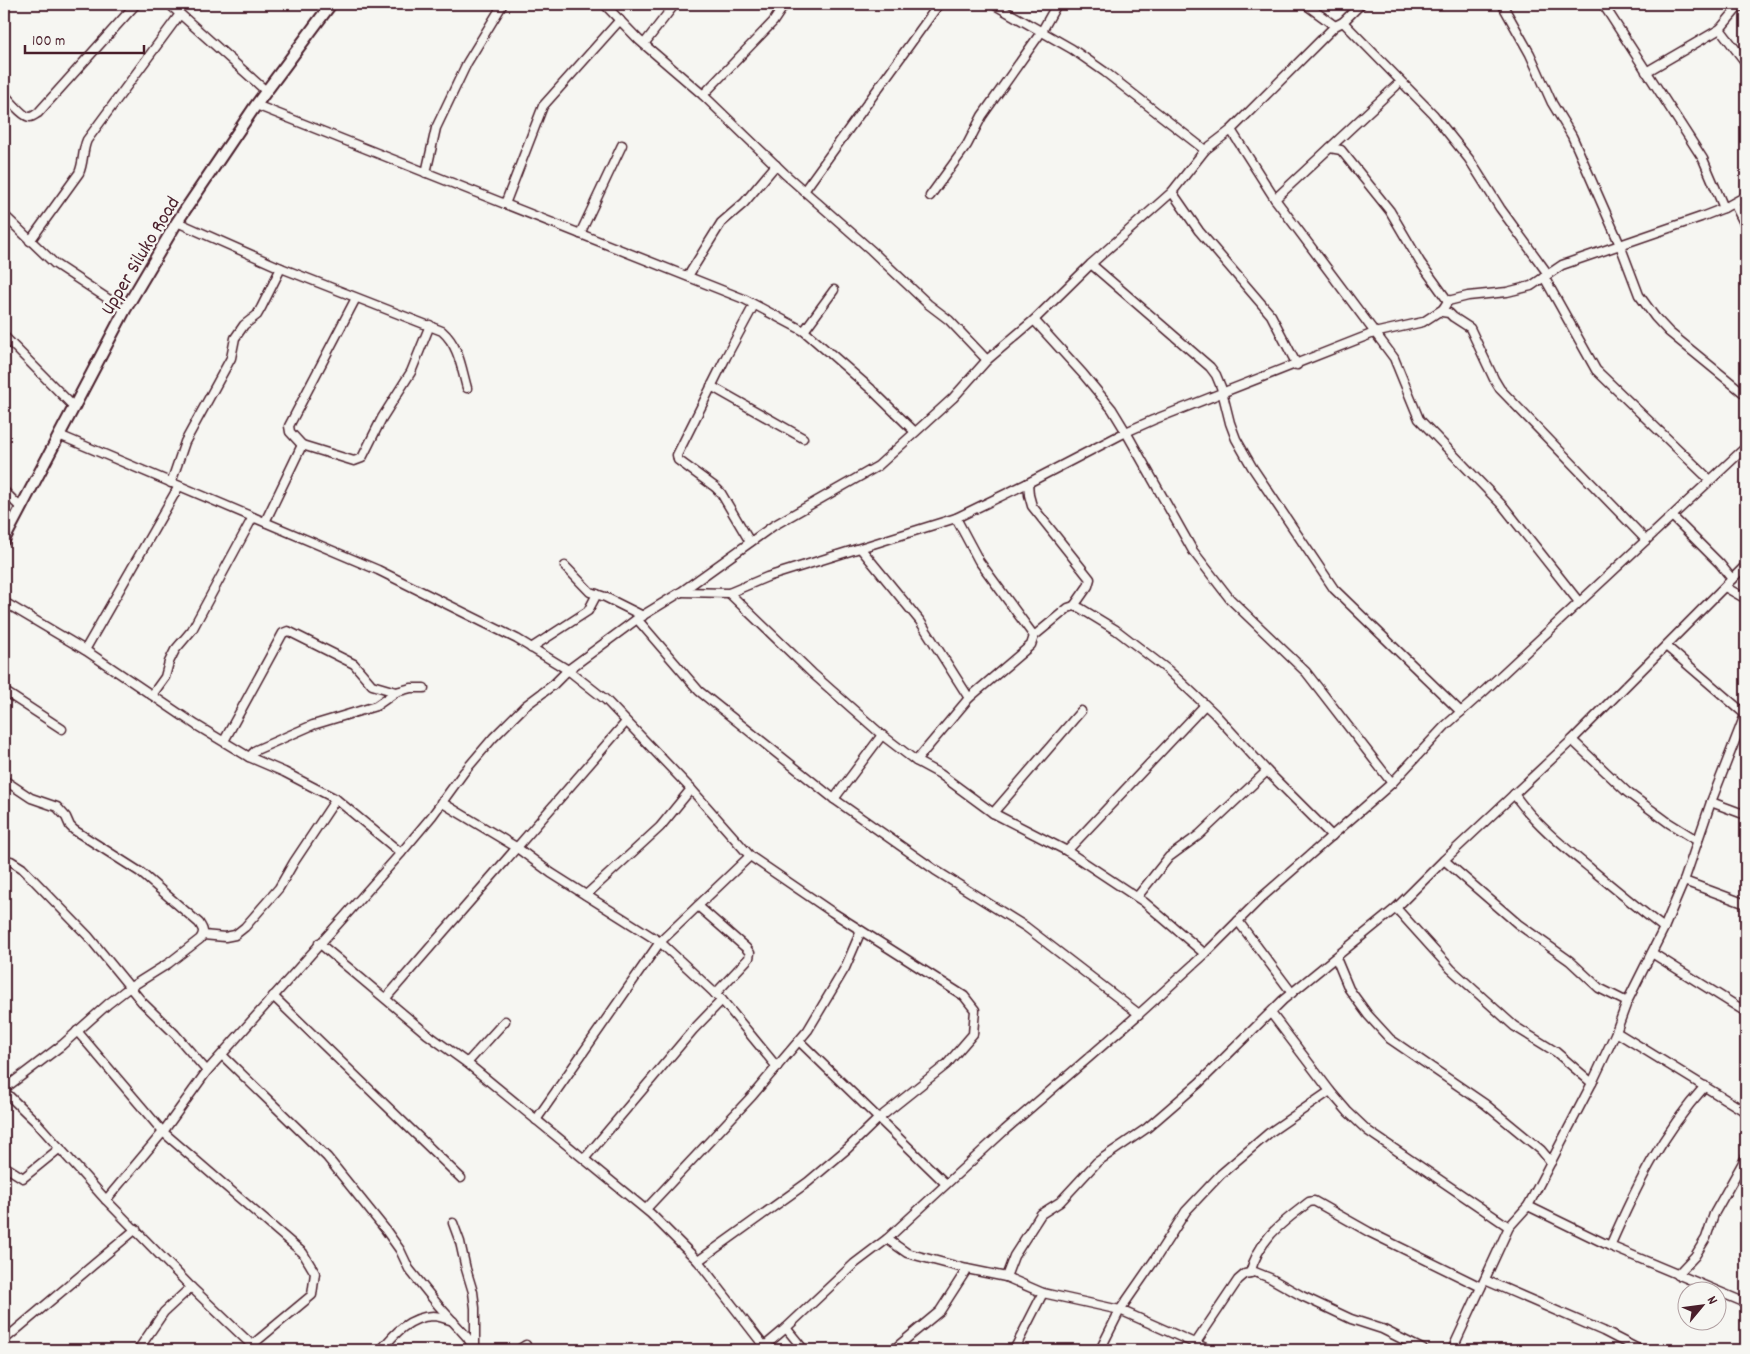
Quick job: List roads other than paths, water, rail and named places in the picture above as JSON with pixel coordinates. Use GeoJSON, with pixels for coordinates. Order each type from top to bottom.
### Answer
{"type":"FeatureCollection","features":[{"type":"Feature","properties":{"kind":"main road","name":"Upper Siluko Road"},"geometry":{"type":"LineString","coordinates":[[4,540],[125,310],[177,222],[256,105],[331,4]]}},
{"type":"Feature","properties":{"kind":"street"},"geometry":{"type":"LineString","coordinates":[[4,94],[29,117],[38,113],[136,4]]}},
{"type":"Feature","properties":{"kind":"street"},"geometry":{"type":"LineString","coordinates":[[169,4],[266,91]]}},
{"type":"Feature","properties":{"kind":"street"},"geometry":{"type":"LineString","coordinates":[[426,173],[436,128],[467,63],[503,4]]}},
{"type":"Feature","properties":{"kind":"street"},"geometry":{"type":"LineString","coordinates":[[604,4],[644,44],[703,95],[776,165],[928,304],[948,320],[988,360]]}},
{"type":"Feature","properties":{"kind":"street"},"geometry":{"type":"LineString","coordinates":[[644,44],[675,4]]}},
{"type":"Feature","properties":{"kind":"street"},"geometry":{"type":"LineString","coordinates":[[703,95],[773,22],[785,4]]}},
{"type":"Feature","properties":{"kind":"street"},"geometry":{"type":"LineString","coordinates":[[804,190],[939,4]]}},
{"type":"Feature","properties":{"kind":"street"},"geometry":{"type":"LineString","coordinates":[[992,4],[1031,27],[1042,31],[1105,72],[1205,150]]}},
{"type":"Feature","properties":{"kind":"street"},"geometry":{"type":"LineString","coordinates":[[930,196],[967,145],[982,116],[1042,31],[1057,4]]}},
{"type":"Feature","properties":{"kind":"street"},"geometry":{"type":"LineString","coordinates":[[1305,4],[1335,26]]}},
{"type":"Feature","properties":{"kind":"street"},"geometry":{"type":"LineString","coordinates":[[106,1200],[163,1132],[207,1071],[401,853],[493,738],[526,706],[553,685],[568,670],[640,617],[681,592],[773,526],[878,466],[953,398],[988,360],[1034,320],[1091,264],[1172,192],[1205,150],[1231,130],[1335,26],[1343,22],[1361,4]]}},
{"type":"Feature","properties":{"kind":"street"},"geometry":{"type":"LineString","coordinates":[[1502,4],[1530,54],[1552,103],[1572,136],[1620,245],[1639,295],[1655,317],[1670,332],[1746,395]]}},
{"type":"Feature","properties":{"kind":"street"},"geometry":{"type":"LineString","coordinates":[[1614,4],[1605,7],[1703,159],[1724,208]]}},
{"type":"Feature","properties":{"kind":"street"},"geometry":{"type":"LineString","coordinates":[[1646,72],[1720,29],[1741,4]]}},
{"type":"Feature","properties":{"kind":"street"},"geometry":{"type":"LineString","coordinates":[[30,242],[79,173],[82,166],[84,146],[87,140],[180,14]]}},
{"type":"Feature","properties":{"kind":"street"},"geometry":{"type":"LineString","coordinates":[[505,204],[543,106],[620,20]]}},
{"type":"Feature","properties":{"kind":"street"},"geometry":{"type":"LineString","coordinates":[[1343,22],[1432,114],[1469,159],[1546,275],[1596,370],[1710,480]]}},
{"type":"Feature","properties":{"kind":"street"},"geometry":{"type":"LineString","coordinates":[[1720,29],[1746,63]]}},
{"type":"Feature","properties":{"kind":"street"},"geometry":{"type":"LineString","coordinates":[[1274,199],[1396,86]]}},
{"type":"Feature","properties":{"kind":"street"},"geometry":{"type":"LineString","coordinates":[[256,105],[744,299],[804,331],[915,432]]}},
{"type":"Feature","properties":{"kind":"street"},"geometry":{"type":"LineString","coordinates":[[1231,130],[1274,199],[1394,358],[1419,420],[1504,507],[1580,602]]}},
{"type":"Feature","properties":{"kind":"street"},"geometry":{"type":"LineString","coordinates":[[580,234],[622,145]]}},
{"type":"Feature","properties":{"kind":"street"},"geometry":{"type":"LineString","coordinates":[[1330,148],[1341,150],[1390,211],[1420,262],[1448,302]]}},
{"type":"Feature","properties":{"kind":"street"},"geometry":{"type":"LineString","coordinates":[[688,276],[721,224],[744,203],[776,165]]}},
{"type":"Feature","properties":{"kind":"street"},"geometry":{"type":"LineString","coordinates":[[1172,192],[1199,230],[1271,315],[1297,365]]}},
{"type":"Feature","properties":{"kind":"street"},"geometry":{"type":"LineString","coordinates":[[681,592],[729,593],[767,577],[956,518],[1126,432],[1374,333],[1423,322],[1443,309],[1448,302],[1468,296],[1531,286],[1562,265],[1724,208],[1746,196]]}},
{"type":"Feature","properties":{"kind":"street"},"geometry":{"type":"LineString","coordinates":[[1734,202],[1746,227]]}},
{"type":"Feature","properties":{"kind":"street"},"geometry":{"type":"LineString","coordinates":[[4,215],[42,254],[67,273],[125,310]]}},
{"type":"Feature","properties":{"kind":"street"},"geometry":{"type":"LineString","coordinates":[[177,222],[281,268],[442,331],[456,348],[467,388]]}},
{"type":"Feature","properties":{"kind":"street"},"geometry":{"type":"LineString","coordinates":[[1091,264],[1210,367],[1216,375],[1223,393],[1236,439],[1252,467],[1334,589],[1461,712]]}},
{"type":"Feature","properties":{"kind":"street"},"geometry":{"type":"LineString","coordinates":[[86,650],[175,484],[185,442],[231,358],[235,338],[244,325],[257,315],[281,268]]}},
{"type":"Feature","properties":{"kind":"street"},"geometry":{"type":"LineString","coordinates":[[804,331],[834,290]]}},
{"type":"Feature","properties":{"kind":"street"},"geometry":{"type":"LineString","coordinates":[[356,298],[289,426],[290,432],[302,445],[354,461],[362,458],[382,418],[411,372],[430,325]]}},
{"type":"Feature","properties":{"kind":"street"},"geometry":{"type":"LineString","coordinates":[[750,542],[721,493],[678,460],[677,455],[754,305]]}},
{"type":"Feature","properties":{"kind":"street"},"geometry":{"type":"LineString","coordinates":[[1443,309],[1442,312],[1449,313],[1470,328],[1500,389],[1646,540]]}},
{"type":"Feature","properties":{"kind":"street"},"geometry":{"type":"LineString","coordinates":[[1034,320],[1112,409],[1193,551],[1230,599],[1306,672],[1392,783]]}},
{"type":"Feature","properties":{"kind":"street"},"geometry":{"type":"LineString","coordinates":[[4,336],[74,406]]}},
{"type":"Feature","properties":{"kind":"street"},"geometry":{"type":"LineString","coordinates":[[711,386],[803,438]]}},
{"type":"Feature","properties":{"kind":"street"},"geometry":{"type":"LineString","coordinates":[[59,435],[378,570],[517,639],[568,670],[606,700],[750,856],[860,931],[964,996],[975,1010],[973,1034],[947,1064],[878,1119],[847,1149],[808,1182],[698,1261]]}},
{"type":"Feature","properties":{"kind":"street"},"geometry":{"type":"LineString","coordinates":[[265,522],[302,445]]}},
{"type":"Feature","properties":{"kind":"street"},"geometry":{"type":"LineString","coordinates":[[319,943],[427,1034],[467,1063],[646,1209],[698,1261],[762,1348],[854,1264],[887,1239],[945,1183],[1140,1014],[1205,954],[1262,897],[1392,783],[1445,726],[1746,447]]}},
{"type":"Feature","properties":{"kind":"street"},"geometry":{"type":"LineString","coordinates":[[916,761],[969,698],[1031,645],[1034,636],[1068,608],[1074,606],[1088,586],[1090,579],[1032,506],[1028,483]]}},
{"type":"Feature","properties":{"kind":"street"},"geometry":{"type":"LineString","coordinates":[[4,490],[20,507]]}},
{"type":"Feature","properties":{"kind":"street"},"geometry":{"type":"LineString","coordinates":[[1672,516],[1724,568],[1732,579]]}},
{"type":"Feature","properties":{"kind":"street"},"geometry":{"type":"LineString","coordinates":[[152,695],[165,678],[169,662],[175,650],[192,630],[253,517]]}},
{"type":"Feature","properties":{"kind":"street"},"geometry":{"type":"LineString","coordinates":[[956,518],[979,561],[1034,636]]}},
{"type":"Feature","properties":{"kind":"street"},"geometry":{"type":"LineString","coordinates":[[861,549],[920,621],[969,698]]}},
{"type":"Feature","properties":{"kind":"street"},"geometry":{"type":"LineString","coordinates":[[1006,1277],[1014,1256],[1041,1214],[1060,1202],[1097,1162],[1147,1128],[1170,1109],[1292,993],[1396,908],[1444,860],[1572,740],[1746,565]]}},
{"type":"Feature","properties":{"kind":"street"},"geometry":{"type":"LineString","coordinates":[[565,566],[590,592],[640,617],[699,691],[834,799],[935,870],[1026,928],[1140,1014]]}},
{"type":"Feature","properties":{"kind":"street"},"geometry":{"type":"LineString","coordinates":[[1725,587],[1746,599]]}},
{"type":"Feature","properties":{"kind":"street"},"geometry":{"type":"LineString","coordinates":[[729,593],[812,673],[882,735],[916,761],[940,774],[993,814],[1067,851],[1137,897],[1205,954]]}},
{"type":"Feature","properties":{"kind":"street"},"geometry":{"type":"LineString","coordinates":[[531,648],[588,611],[597,594]]}},
{"type":"Feature","properties":{"kind":"street"},"geometry":{"type":"LineString","coordinates":[[4,602],[86,650],[196,725],[249,757],[284,772],[336,799],[401,853]]}},
{"type":"Feature","properties":{"kind":"street"},"geometry":{"type":"LineString","coordinates":[[1074,606],[1116,630],[1168,670],[1233,733],[1332,836]]}},
{"type":"Feature","properties":{"kind":"street"},"geometry":{"type":"LineString","coordinates":[[224,741],[283,634],[288,631],[354,664],[372,685],[396,692]]}},
{"type":"Feature","properties":{"kind":"street"},"geometry":{"type":"LineString","coordinates":[[1452,1350],[1509,1227],[1528,1206],[1592,1083],[1616,1032],[1627,1002],[1664,928],[1684,881],[1746,715],[1666,646]]}},
{"type":"Feature","properties":{"kind":"street"},"geometry":{"type":"LineString","coordinates":[[249,757],[256,750],[313,725],[376,706],[396,692],[411,688],[424,688]]}},
{"type":"Feature","properties":{"kind":"street"},"geometry":{"type":"LineString","coordinates":[[4,691],[62,729]]}},
{"type":"Feature","properties":{"kind":"street"},"geometry":{"type":"LineString","coordinates":[[1067,851],[1205,705]]}},
{"type":"Feature","properties":{"kind":"street"},"geometry":{"type":"LineString","coordinates":[[993,814],[1081,711]]}},
{"type":"Feature","properties":{"kind":"street"},"geometry":{"type":"LineString","coordinates":[[386,998],[626,722]]}},
{"type":"Feature","properties":{"kind":"street"},"geometry":{"type":"LineString","coordinates":[[834,799],[882,735]]}},
{"type":"Feature","properties":{"kind":"street"},"geometry":{"type":"LineString","coordinates":[[1572,740],[1627,792],[1669,823],[1698,841]]}},
{"type":"Feature","properties":{"kind":"street"},"geometry":{"type":"LineString","coordinates":[[1137,897],[1169,857],[1199,835],[1268,771]]}},
{"type":"Feature","properties":{"kind":"street"},"geometry":{"type":"LineString","coordinates":[[4,780],[32,798],[57,807],[74,830],[140,872],[199,922],[204,934]]}},
{"type":"Feature","properties":{"kind":"street"},"geometry":{"type":"LineString","coordinates":[[586,895],[660,827],[690,789]]}},
{"type":"Feature","properties":{"kind":"street"},"geometry":{"type":"LineString","coordinates":[[1514,794],[1524,808],[1570,852],[1664,928]]}},
{"type":"Feature","properties":{"kind":"street"},"geometry":{"type":"LineString","coordinates":[[204,934],[225,937],[235,935],[245,927],[279,888],[336,799]]}},
{"type":"Feature","properties":{"kind":"street"},"geometry":{"type":"LineString","coordinates":[[441,802],[516,847],[550,873],[660,942],[722,1000],[778,1067]]}},
{"type":"Feature","properties":{"kind":"street"},"geometry":{"type":"LineString","coordinates":[[1712,802],[1746,814]]}},
{"type":"Feature","properties":{"kind":"street"},"geometry":{"type":"LineString","coordinates":[[536,1120],[660,942],[750,856]]}},
{"type":"Feature","properties":{"kind":"street"},"geometry":{"type":"LineString","coordinates":[[1444,860],[1518,924],[1570,961],[1599,988],[1627,1002]]}},
{"type":"Feature","properties":{"kind":"street"},"geometry":{"type":"LineString","coordinates":[[4,862],[11,861],[22,868],[88,936],[142,1002],[175,1034],[207,1071]]}},
{"type":"Feature","properties":{"kind":"street"},"geometry":{"type":"LineString","coordinates":[[1684,881],[1746,904]]}},
{"type":"Feature","properties":{"kind":"street"},"geometry":{"type":"LineString","coordinates":[[698,906],[750,953],[749,958],[715,994]]}},
{"type":"Feature","properties":{"kind":"street"},"geometry":{"type":"LineString","coordinates":[[1396,908],[1451,969],[1514,1026],[1556,1052],[1592,1083]]}},
{"type":"Feature","properties":{"kind":"street"},"geometry":{"type":"LineString","coordinates":[[1238,921],[1292,993]]}},
{"type":"Feature","properties":{"kind":"street"},"geometry":{"type":"LineString","coordinates":[[646,1209],[778,1067],[808,1030],[845,968],[860,931]]}},
{"type":"Feature","properties":{"kind":"street"},"geometry":{"type":"LineString","coordinates":[[77,1031],[163,1132],[303,1252],[315,1273],[312,1295],[255,1348],[191,1287],[106,1200],[60,1148],[4,1090],[62,1045],[77,1031],[108,1004],[130,987],[169,963],[204,934]]}},
{"type":"Feature","properties":{"kind":"street"},"geometry":{"type":"LineString","coordinates":[[1652,953],[1746,1012]]}},
{"type":"Feature","properties":{"kind":"street"},"geometry":{"type":"LineString","coordinates":[[1336,958],[1349,989],[1368,1015],[1390,1039],[1485,1104],[1541,1150],[1551,1162]]}},
{"type":"Feature","properties":{"kind":"street"},"geometry":{"type":"LineString","coordinates":[[273,996],[461,1178]]}},
{"type":"Feature","properties":{"kind":"street"},"geometry":{"type":"LineString","coordinates":[[585,1158],[693,1030],[722,1000]]}},
{"type":"Feature","properties":{"kind":"street"},"geometry":{"type":"LineString","coordinates":[[1271,1013],[1330,1091],[1368,1131],[1509,1227]]}},
{"type":"Feature","properties":{"kind":"street"},"geometry":{"type":"LineString","coordinates":[[467,1063],[505,1021]]}},
{"type":"Feature","properties":{"kind":"street"},"geometry":{"type":"LineString","coordinates":[[1616,1032],[1746,1112]]}},
{"type":"Feature","properties":{"kind":"street"},"geometry":{"type":"LineString","coordinates":[[799,1041],[945,1183]]}},
{"type":"Feature","properties":{"kind":"street"},"geometry":{"type":"LineString","coordinates":[[222,1055],[327,1157],[385,1229],[400,1250],[409,1269],[467,1337],[475,1350]]}},
{"type":"Feature","properties":{"kind":"street"},"geometry":{"type":"LineString","coordinates":[[1610,1246],[1631,1198],[1657,1149],[1688,1105],[1705,1086]]}},
{"type":"Feature","properties":{"kind":"street"},"geometry":{"type":"LineString","coordinates":[[1100,1350],[1120,1310],[1186,1211],[1221,1174],[1269,1133],[1330,1091]]}},
{"type":"Feature","properties":{"kind":"street"},"geometry":{"type":"LineString","coordinates":[[4,1166],[23,1178],[60,1148]]}},
{"type":"Feature","properties":{"kind":"street"},"geometry":{"type":"LineString","coordinates":[[1677,1275],[1695,1256],[1706,1238],[1714,1214],[1746,1157]]}},
{"type":"Feature","properties":{"kind":"street"},"geometry":{"type":"LineString","coordinates":[[1250,1273],[1255,1256],[1271,1233],[1309,1202],[1314,1201],[1369,1232],[1483,1284],[1603,1331],[1640,1350]]}},
{"type":"Feature","properties":{"kind":"street"},"geometry":{"type":"LineString","coordinates":[[1528,1206],[1610,1246],[1746,1303]]}},
{"type":"Feature","properties":{"kind":"street"},"geometry":{"type":"LineString","coordinates":[[453,1223],[473,1292],[475,1350]]}},
{"type":"Feature","properties":{"kind":"street"},"geometry":{"type":"LineString","coordinates":[[4,1340],[136,1229]]}},
{"type":"Feature","properties":{"kind":"street"},"geometry":{"type":"LineString","coordinates":[[887,1239],[907,1253],[1006,1277],[1044,1293],[1120,1310],[1194,1347],[1210,1350]]}},
{"type":"Feature","properties":{"kind":"street"},"geometry":{"type":"LineString","coordinates":[[893,1350],[940,1311],[967,1269]]}},
{"type":"Feature","properties":{"kind":"street"},"geometry":{"type":"LineString","coordinates":[[1194,1347],[1238,1280],[1245,1274],[1255,1272],[1327,1308],[1351,1319],[1382,1329],[1424,1350]]}},
{"type":"Feature","properties":{"kind":"street"},"geometry":{"type":"LineString","coordinates":[[138,1350],[164,1312],[191,1287]]}},
{"type":"Feature","properties":{"kind":"street"},"geometry":{"type":"LineString","coordinates":[[1014,1350],[1044,1293]]}},
{"type":"Feature","properties":{"kind":"street"},"geometry":{"type":"LineString","coordinates":[[381,1350],[411,1320],[434,1316],[452,1321]]}},
{"type":"Feature","properties":{"kind":"street"},"geometry":{"type":"LineString","coordinates":[[786,1328],[804,1350]]}},
{"type":"Feature","properties":{"kind":"street"},"geometry":{"type":"LineString","coordinates":[[518,1350],[526,1345]]}}]}
